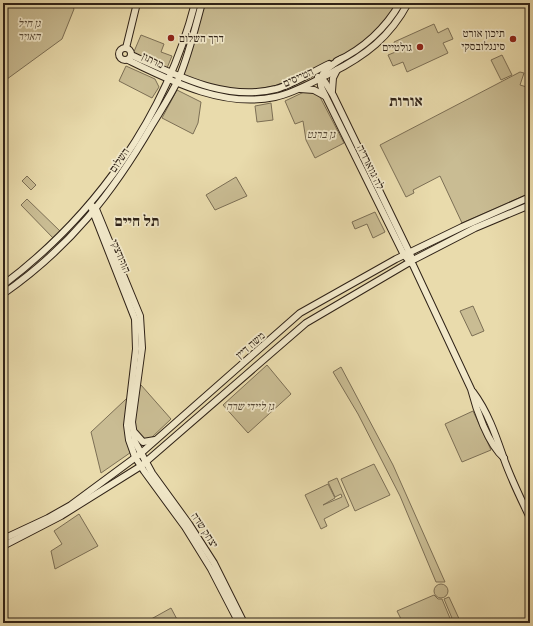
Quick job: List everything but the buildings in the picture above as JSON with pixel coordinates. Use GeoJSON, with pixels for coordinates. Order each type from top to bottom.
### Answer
{"type":"FeatureCollection","features":[{"type":"Feature","properties":{"kind":"street"},"geometry":{"type":"LineString","coordinates":[[126,48],[137,3]]}},
{"type":"Feature","properties":{"kind":"street","name":"השלום"},"geometry":{"type":"LineString","coordinates":[[3,285],[54,244],[90,204],[122,162],[162,94],[182,47],[195,3]]}},
{"type":"Feature","properties":{"kind":"street","name":"השלום"},"geometry":{"type":"LineString","coordinates":[[3,294],[38,267],[75,233],[95,211],[129,165],[178,80],[202,3]]}},
{"type":"Feature","properties":{"kind":"street","name":"הטייסים"},"geometry":{"type":"LineString","coordinates":[[178,80],[196,83],[218,90],[243,92],[274,89],[301,78],[358,50],[378,32],[400,3]]}},
{"type":"Feature","properties":{"kind":"street","name":"הטייסים"},"geometry":{"type":"LineString","coordinates":[[170,76],[178,80],[186,87],[217,96],[243,99],[276,97],[321,78],[364,55],[377,44],[402,14],[408,3]]}},
{"type":"Feature","properties":{"kind":"street"},"geometry":{"type":"LineString","coordinates":[[126,48],[131,51],[130,58],[122,60],[118,55],[121,49],[126,48]]}},
{"type":"Feature","properties":{"kind":"street","name":"מרתון"},"geometry":{"type":"LineString","coordinates":[[130,58],[170,76]]}},
{"type":"Feature","properties":{"kind":"street","name":"מרתון"},"geometry":{"type":"LineString","coordinates":[[130,58],[158,74],[170,76]]}},
{"type":"Feature","properties":{"kind":"street"},"geometry":{"type":"LineString","coordinates":[[301,78],[316,76],[321,78],[327,69],[341,59]]}},
{"type":"Feature","properties":{"kind":"street"},"geometry":{"type":"LineString","coordinates":[[184,64],[186,72],[196,83]]}},
{"type":"Feature","properties":{"kind":"street"},"geometry":{"type":"LineString","coordinates":[[332,95],[332,82],[337,70]]}},
{"type":"Feature","properties":{"kind":"street"},"geometry":{"type":"LineString","coordinates":[[158,74],[162,94]]}},
{"type":"Feature","properties":{"kind":"street","name":"לה גווארדיה"},"geometry":{"type":"LineString","coordinates":[[321,78],[326,82],[407,254]]}},
{"type":"Feature","properties":{"kind":"street","name":"לה גווארדיה"},"geometry":{"type":"LineString","coordinates":[[321,78],[320,86],[411,261],[471,389],[475,403],[496,451],[504,458],[530,518]]}},
{"type":"Feature","properties":{"kind":"street"},"geometry":{"type":"LineString","coordinates":[[172,92],[186,87]]}},
{"type":"Feature","properties":{"kind":"street"},"geometry":{"type":"LineString","coordinates":[[296,89],[314,90],[326,97]]}},
{"type":"Feature","properties":{"kind":"street","name":"משה דיין"},"geometry":{"type":"LineString","coordinates":[[3,539],[48,518],[71,505],[138,455],[300,313],[407,254],[530,197]]}},
{"type":"Feature","properties":{"kind":"street","name":"הורודצקי"},"geometry":{"type":"LineString","coordinates":[[90,204],[95,211],[140,316],[142,348],[132,430],[138,455]]}},
{"type":"Feature","properties":{"kind":"street","name":"משה דיין"},"geometry":{"type":"LineString","coordinates":[[3,546],[61,516],[143,464],[306,323],[411,261],[475,228],[530,205]]}},
{"type":"Feature","properties":{"kind":"street","name":"הורודצקי"},"geometry":{"type":"LineString","coordinates":[[95,211],[135,319],[136,349],[127,425],[129,440],[138,455]]}},
{"type":"Feature","properties":{"kind":"street"},"geometry":{"type":"LineString","coordinates":[[132,430],[139,440],[143,442],[158,438]]}},
{"type":"Feature","properties":{"kind":"street"},"geometry":{"type":"LineString","coordinates":[[152,473],[152,464],[155,454]]}},
{"type":"Feature","properties":{"kind":"street","name":"יצחק שדה"},"geometry":{"type":"LineString","coordinates":[[138,455],[211,569],[239,623]]}},
{"type":"Feature","properties":{"kind":"street","name":"יצחק שדה"},"geometry":{"type":"LineString","coordinates":[[143,464],[152,473],[189,524],[214,563],[244,623]]}},
{"type":"Feature","properties":{"kind":"green space","name":"גן חיל האויר"},"geometry":{"type":"Polygon","coordinates":[[[6,3],[71,3],[74,9],[62,39],[3,82],[3,9],[6,3]]]}},
{"type":"Feature","properties":{"kind":"green space"},"geometry":{"type":"Polygon","coordinates":[[[201,3],[398,3],[369,39],[357,48],[326,66],[292,81],[274,86],[238,91],[205,87],[179,77],[201,3]]]}},
{"type":"Feature","properties":{"kind":"green space","name":"גולטיים"},"geometry":{"type":"Polygon","coordinates":[[[434,24],[438,33],[448,28],[453,39],[443,43],[448,53],[407,72],[403,62],[393,66],[388,55],[398,51],[394,42],[434,24]]]}},
{"type":"Feature","properties":{"kind":"green space"},"geometry":{"type":"Polygon","coordinates":[[[141,35],[164,44],[161,52],[172,56],[167,68],[133,54],[141,35]]]}},
{"type":"Feature","properties":{"kind":"green space"},"geometry":{"type":"Polygon","coordinates":[[[502,55],[512,75],[501,80],[491,60],[502,55]]]}},
{"type":"Feature","properties":{"kind":"green space"},"geometry":{"type":"Polygon","coordinates":[[[126,66],[155,79],[159,87],[152,98],[119,81],[126,66]]]}},
{"type":"Feature","properties":{"kind":"green space"},"geometry":{"type":"Polygon","coordinates":[[[520,72],[524,73],[520,85],[530,88],[530,193],[462,223],[440,176],[413,190],[414,193],[406,197],[380,145],[520,72]]]}},
{"type":"Feature","properties":{"kind":"green space"},"geometry":{"type":"Polygon","coordinates":[[[177,90],[201,102],[198,123],[193,134],[162,118],[177,90]]]}},
{"type":"Feature","properties":{"kind":"green space","name":"גן ברנט"},"geometry":{"type":"Polygon","coordinates":[[[304,92],[316,93],[320,97],[344,143],[315,158],[306,140],[303,121],[295,124],[285,101],[304,92]]]}},
{"type":"Feature","properties":{"kind":"green space"},"geometry":{"type":"Polygon","coordinates":[[[271,103],[273,120],[257,122],[255,106],[271,103]]]}},
{"type":"Feature","properties":{"kind":"green space"},"geometry":{"type":"Polygon","coordinates":[[[27,176],[36,185],[31,190],[22,181],[27,176]]]}},
{"type":"Feature","properties":{"kind":"green space"},"geometry":{"type":"Polygon","coordinates":[[[236,177],[247,196],[215,210],[206,195],[236,177]]]}},
{"type":"Feature","properties":{"kind":"green space"},"geometry":{"type":"Polygon","coordinates":[[[27,199],[61,232],[54,239],[21,205],[27,199]]]}},
{"type":"Feature","properties":{"kind":"green space"},"geometry":{"type":"Polygon","coordinates":[[[375,212],[385,232],[373,238],[367,224],[355,229],[352,222],[375,212]]]}},
{"type":"Feature","properties":{"kind":"green space"},"geometry":{"type":"Polygon","coordinates":[[[473,306],[484,331],[472,336],[460,311],[473,306]]]}},
{"type":"Feature","properties":{"kind":"green space","name":"גן ליידי שרה"},"geometry":{"type":"Polygon","coordinates":[[[267,365],[291,394],[248,433],[223,405],[267,365]]]}},
{"type":"Feature","properties":{"kind":"green space"},"geometry":{"type":"Polygon","coordinates":[[[341,367],[393,465],[445,582],[436,582],[400,496],[358,414],[333,372],[341,367]]]}},
{"type":"Feature","properties":{"kind":"green space"},"geometry":{"type":"Polygon","coordinates":[[[141,385],[171,419],[150,439],[101,473],[91,432],[141,385]]]}},
{"type":"Feature","properties":{"kind":"green space"},"geometry":{"type":"Polygon","coordinates":[[[473,411],[491,450],[462,462],[445,424],[473,411]]]}},
{"type":"Feature","properties":{"kind":"green space"},"geometry":{"type":"Polygon","coordinates":[[[374,464],[390,495],[355,511],[341,479],[374,464]]]}},
{"type":"Feature","properties":{"kind":"green space"},"geometry":{"type":"Polygon","coordinates":[[[337,478],[349,506],[324,519],[327,526],[321,529],[305,495],[328,484],[335,498],[323,505],[342,497],[341,494],[335,497],[328,482],[337,478]]]}},
{"type":"Feature","properties":{"kind":"green space"},"geometry":{"type":"Polygon","coordinates":[[[79,514],[98,546],[55,569],[51,551],[62,544],[54,531],[79,514]]]}},
{"type":"Feature","properties":{"kind":"green space"},"geometry":{"type":"Polygon","coordinates":[[[441,584],[446,586],[448,591],[446,596],[441,598],[436,596],[434,591],[436,586],[441,584]]]}},
{"type":"Feature","properties":{"kind":"green space"},"geometry":{"type":"Polygon","coordinates":[[[434,595],[438,599],[442,599],[452,623],[403,623],[397,611],[434,595]]]}},
{"type":"Feature","properties":{"kind":"green space"},"geometry":{"type":"Polygon","coordinates":[[[449,597],[461,623],[454,623],[444,599],[449,597]]]}},
{"type":"Feature","properties":{"kind":"green space"},"geometry":{"type":"Polygon","coordinates":[[[171,608],[179,623],[144,623],[171,608]]]}},
{"type":"Feature","properties":{"kind":"place","name":"דרך השלום"},"geometry":{"type":"Point","coordinates":[171,38]}},
{"type":"Feature","properties":{"kind":"place","name":"תיכון אורט סינגלובסקי"},"geometry":{"type":"Point","coordinates":[513,39]}},
{"type":"Feature","properties":{"kind":"place","name":"גולטיים"},"geometry":{"type":"Point","coordinates":[420,47]}},
{"type":"Feature","properties":{"kind":"district","name":"אורות"},"geometry":{"type":"Point","coordinates":[406,101]}},
{"type":"Feature","properties":{"kind":"district","name":"תל חיים"},"geometry":{"type":"Point","coordinates":[137,221]}}]}
